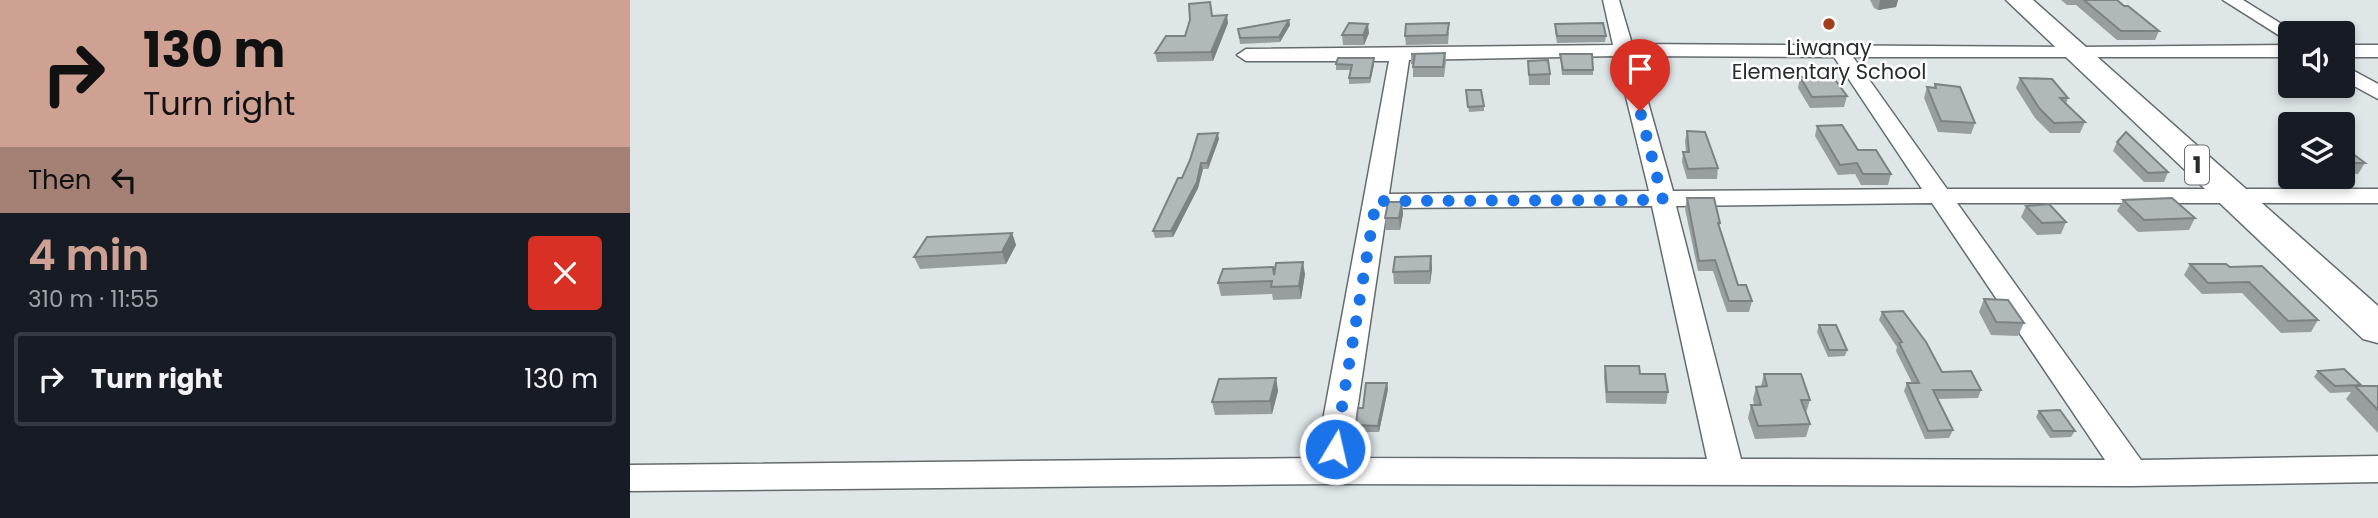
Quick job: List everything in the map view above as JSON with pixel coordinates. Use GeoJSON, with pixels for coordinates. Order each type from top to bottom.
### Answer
{"type":"FeatureCollection","features":[{"type":"Feature","properties":{"kind":"highway","name":"1"},"geometry":{"type":"LineString","coordinates":[[2018,0],[2378,329]]}},
{"type":"Feature","properties":{"kind":"street"},"geometry":{"type":"LineString","coordinates":[[1611,0],[1663,200],[1727,471]]}},
{"type":"Feature","properties":{"kind":"street"},"geometry":{"type":"LineString","coordinates":[[2231,0],[2278,30]]}},
{"type":"Feature","properties":{"kind":"street"},"geometry":{"type":"LineString","coordinates":[[1246,55],[1624,50],[2079,53],[2278,51]]}},
{"type":"Feature","properties":{"kind":"street"},"geometry":{"type":"LineString","coordinates":[[1839,51],[2132,473]]}},
{"type":"Feature","properties":{"kind":"street"},"geometry":{"type":"LineString","coordinates":[[2355,51],[2378,51]]}},
{"type":"Feature","properties":{"kind":"street"},"geometry":{"type":"LineString","coordinates":[[1331,471],[1400,55]]}},
{"type":"Feature","properties":{"kind":"street"},"geometry":{"type":"LineString","coordinates":[[2355,79],[2378,93]]}},
{"type":"Feature","properties":{"kind":"street"},"geometry":{"type":"LineString","coordinates":[[1376,201],[1941,196],[2378,196]]}},
{"type":"Feature","properties":{"kind":"street"},"geometry":{"type":"LineString","coordinates":[[630,478],[1331,471],[2132,473],[2378,469]]}},
{"type":"Feature","properties":{"kind":"building"},"geometry":{"type":"Polygon","coordinates":[[[2084,0],[2117,0],[2159,31],[2121,31],[2084,0]]]}},
{"type":"Feature","properties":{"kind":"building"},"geometry":{"type":"Polygon","coordinates":[[[1210,2],[1212,16],[1227,15],[1211,52],[1155,53],[1166,36],[1185,36],[1190,20],[1189,4],[1210,2]]]}},
{"type":"Feature","properties":{"kind":"building"},"geometry":{"type":"Polygon","coordinates":[[[1289,20],[1279,37],[1240,38],[1238,29],[1289,20]]]}},
{"type":"Feature","properties":{"kind":"building"},"geometry":{"type":"Polygon","coordinates":[[[1349,23],[1368,24],[1363,35],[1342,35],[1349,23]]]}},
{"type":"Feature","properties":{"kind":"building"},"geometry":{"type":"Polygon","coordinates":[[[1449,23],[1447,35],[1405,36],[1406,24],[1449,23]]]}},
{"type":"Feature","properties":{"kind":"building"},"geometry":{"type":"Polygon","coordinates":[[[1603,23],[1606,36],[1557,36],[1555,24],[1603,23]]]}},
{"type":"Feature","properties":{"kind":"building"},"geometry":{"type":"Polygon","coordinates":[[[1445,53],[1443,67],[1413,67],[1415,54],[1411,54],[1445,53]]]}},
{"type":"Feature","properties":{"kind":"building"},"geometry":{"type":"Polygon","coordinates":[[[1560,54],[1592,54],[1593,70],[1563,70],[1560,54]]]}},
{"type":"Feature","properties":{"kind":"building"},"geometry":{"type":"Polygon","coordinates":[[[1338,58],[1374,58],[1370,78],[1349,78],[1352,65],[1336,64],[1338,58]]]}},
{"type":"Feature","properties":{"kind":"building"},"geometry":{"type":"Polygon","coordinates":[[[1548,60],[1550,74],[1529,75],[1528,61],[1548,60]]]}},
{"type":"Feature","properties":{"kind":"building"},"geometry":{"type":"Polygon","coordinates":[[[1800,77],[1833,77],[1847,96],[1812,97],[1800,77]]]}},
{"type":"Feature","properties":{"kind":"building"},"geometry":{"type":"Polygon","coordinates":[[[2020,78],[2052,79],[2068,98],[2060,98],[2085,122],[2054,123],[2039,108],[2020,78]]]}},
{"type":"Feature","properties":{"kind":"building"},"geometry":{"type":"Polygon","coordinates":[[[1935,84],[1960,87],[1975,123],[1941,121],[1927,87],[1936,88],[1935,84]]]}},
{"type":"Feature","properties":{"kind":"building"},"geometry":{"type":"Polygon","coordinates":[[[1466,90],[1481,90],[1484,106],[1468,107],[1466,90]]]}},
{"type":"Feature","properties":{"kind":"building"},"geometry":{"type":"Polygon","coordinates":[[[1842,125],[1858,150],[1876,150],[1891,174],[1863,174],[1857,163],[1840,165],[1817,126],[1842,125]]]}},
{"type":"Feature","properties":{"kind":"building"},"geometry":{"type":"Polygon","coordinates":[[[1687,131],[1705,132],[1718,168],[1688,169],[1683,152],[1689,152],[1687,131]]]}},
{"type":"Feature","properties":{"kind":"building"},"geometry":{"type":"Polygon","coordinates":[[[2126,132],[2168,172],[2148,173],[2117,142],[2126,132]]]}},
{"type":"Feature","properties":{"kind":"building"},"geometry":{"type":"Polygon","coordinates":[[[1218,133],[1207,163],[1201,163],[1197,182],[1171,231],[1153,231],[1178,178],[1182,178],[1198,134],[1218,133]]]}},
{"type":"Feature","properties":{"kind":"building"},"geometry":{"type":"Polygon","coordinates":[[[2355,155],[2365,163],[2355,163],[2355,155]]]}},
{"type":"Feature","properties":{"kind":"building"},"geometry":{"type":"Polygon","coordinates":[[[1687,198],[1714,198],[1718,223],[1738,285],[1746,285],[1752,301],[1729,301],[1715,260],[1699,261],[1687,198]]]}},
{"type":"Feature","properties":{"kind":"building"},"geometry":{"type":"Polygon","coordinates":[[[2172,198],[2195,218],[2144,220],[2123,200],[2172,198]]]}},
{"type":"Feature","properties":{"kind":"building"},"geometry":{"type":"Polygon","coordinates":[[[1388,202],[1402,202],[1399,218],[1385,218],[1388,202]]]}},
{"type":"Feature","properties":{"kind":"building"},"geometry":{"type":"Polygon","coordinates":[[[2049,204],[2066,222],[2042,223],[2026,206],[2049,204]]]}},
{"type":"Feature","properties":{"kind":"building"},"geometry":{"type":"Polygon","coordinates":[[[1012,233],[1002,252],[914,257],[927,237],[1012,233]]]}},
{"type":"Feature","properties":{"kind":"building"},"geometry":{"type":"Polygon","coordinates":[[[1431,256],[1430,271],[1393,272],[1395,257],[1431,256]]]}},
{"type":"Feature","properties":{"kind":"building"},"geometry":{"type":"Polygon","coordinates":[[[1303,262],[1299,286],[1271,287],[1272,281],[1218,283],[1223,269],[1273,267],[1274,275],[1276,263],[1303,262]]]}},
{"type":"Feature","properties":{"kind":"building"},"geometry":{"type":"Polygon","coordinates":[[[2190,264],[2262,266],[2318,320],[2288,321],[2249,282],[2208,283],[2190,264]]]}},
{"type":"Feature","properties":{"kind":"building"},"geometry":{"type":"Polygon","coordinates":[[[1984,299],[2008,300],[2024,323],[1996,322],[1984,299]]]}},
{"type":"Feature","properties":{"kind":"building"},"geometry":{"type":"Polygon","coordinates":[[[1903,311],[1926,342],[1942,372],[1971,371],[1981,390],[1933,390],[1953,430],[1928,431],[1907,383],[1919,383],[1899,343],[1902,342],[1882,312],[1903,311]]]}},
{"type":"Feature","properties":{"kind":"building"},"geometry":{"type":"Polygon","coordinates":[[[1819,325],[1836,325],[1847,350],[1829,350],[1819,325]]]}},
{"type":"Feature","properties":{"kind":"building"},"geometry":{"type":"Polygon","coordinates":[[[1605,366],[1639,366],[1640,374],[1665,374],[1668,392],[1607,392],[1605,366]]]}},
{"type":"Feature","properties":{"kind":"building"},"geometry":{"type":"Polygon","coordinates":[[[2344,369],[2361,385],[2335,386],[2318,371],[2344,369]]]}},
{"type":"Feature","properties":{"kind":"building"},"geometry":{"type":"Polygon","coordinates":[[[1764,374],[1801,374],[1810,400],[1801,400],[1810,424],[1758,426],[1751,405],[1761,405],[1756,387],[1767,386],[1764,374]]]}},
{"type":"Feature","properties":{"kind":"building"},"geometry":{"type":"Polygon","coordinates":[[[1276,378],[1270,401],[1212,402],[1219,379],[1276,378]]]}},
{"type":"Feature","properties":{"kind":"building"},"geometry":{"type":"Polygon","coordinates":[[[1366,383],[1387,383],[1378,426],[1356,425],[1358,408],[1363,408],[1366,383]]]}},
{"type":"Feature","properties":{"kind":"building"},"geometry":{"type":"Polygon","coordinates":[[[2355,386],[2378,386],[2378,410],[2355,386]]]}},
{"type":"Feature","properties":{"kind":"building"},"geometry":{"type":"Polygon","coordinates":[[[2060,410],[2075,431],[2053,431],[2039,411],[2060,410]]]}},
{"type":"Feature","properties":{"kind":"place","name":"Liwanay Elementary School"},"geometry":{"type":"Point","coordinates":[1829,24]}},
{"type":"Feature","properties":{"kind":"route"},"geometry":{"type":"LineString","coordinates":[[1335,449],[1376,201],[1663,200],[1640,111]]}}]}
